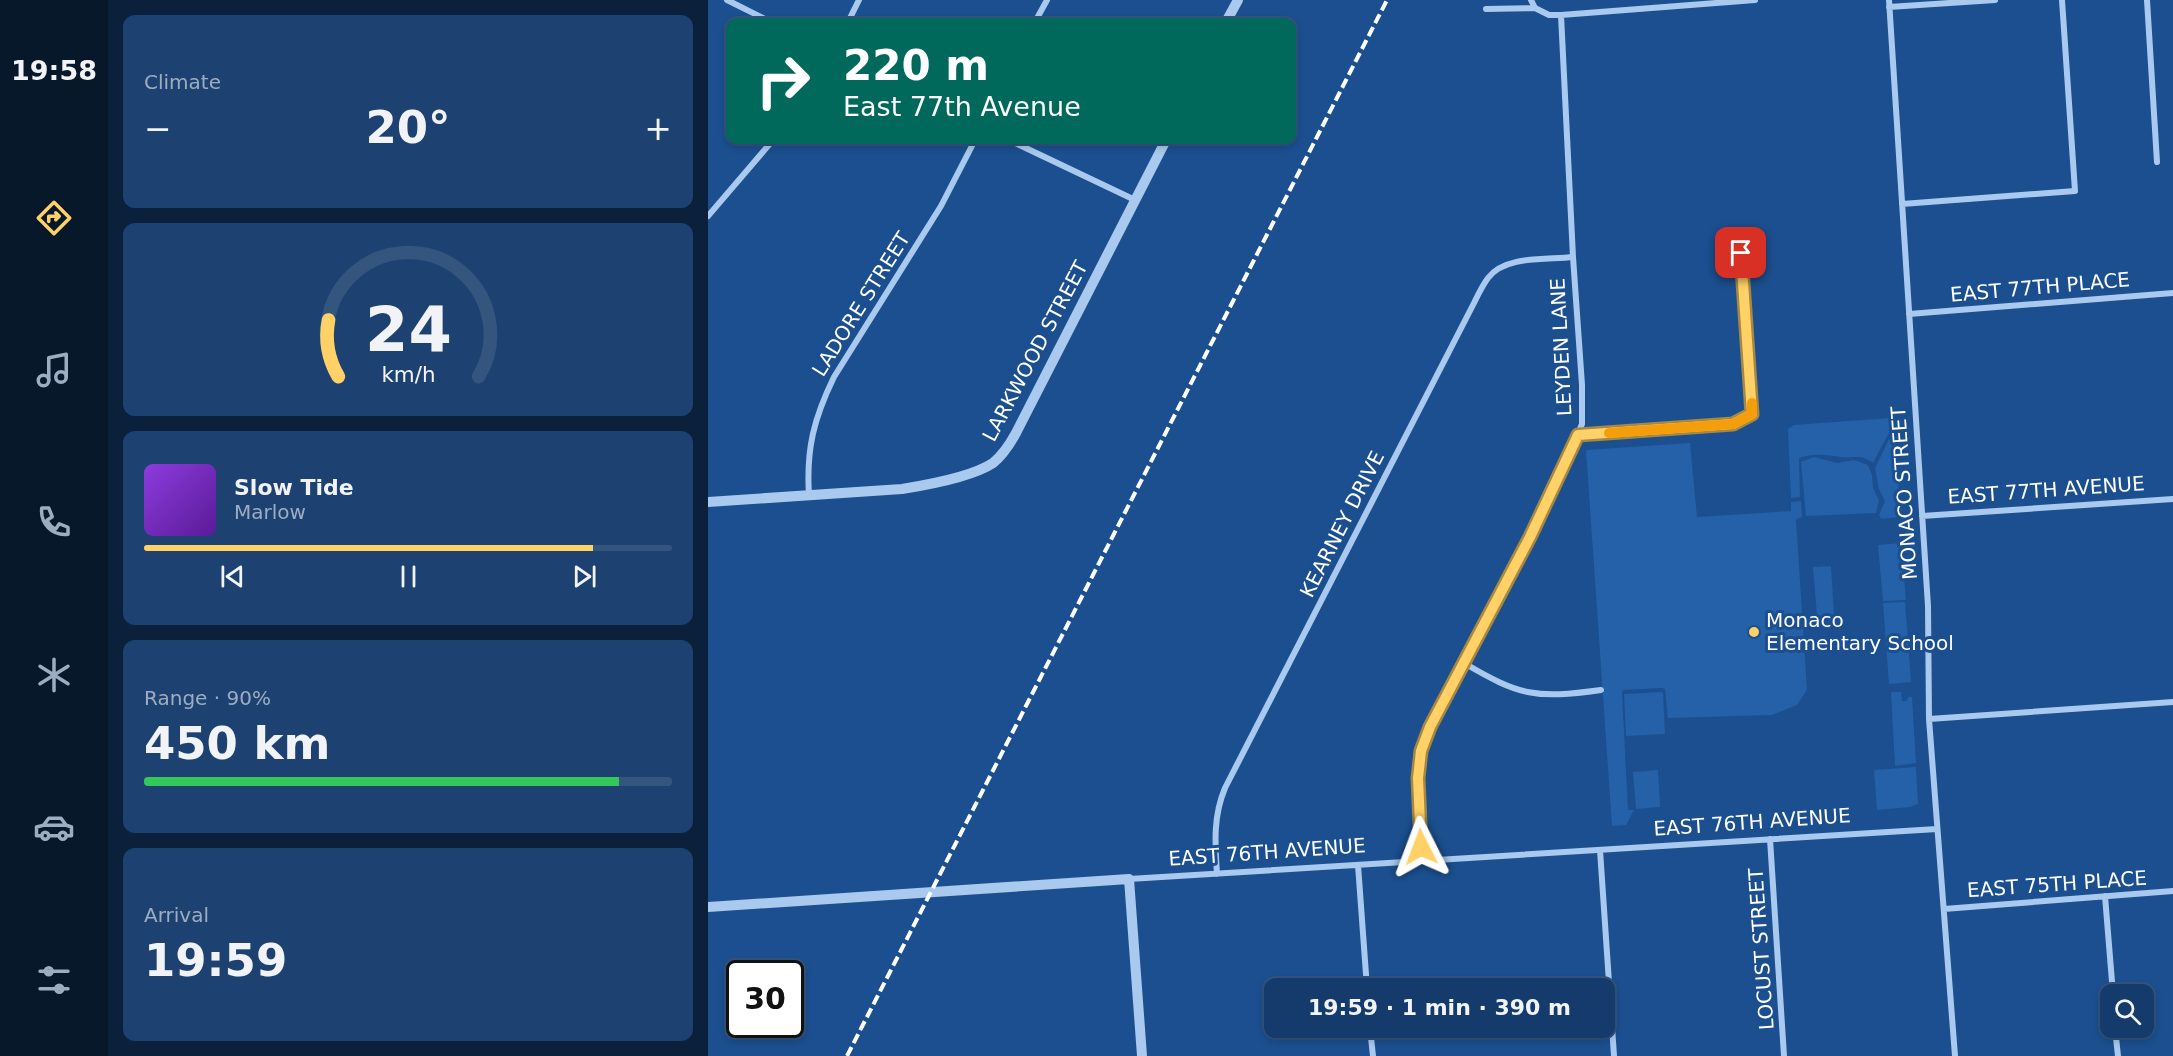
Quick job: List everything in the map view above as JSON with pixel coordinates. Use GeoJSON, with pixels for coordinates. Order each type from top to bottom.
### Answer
{"type":"FeatureCollection","features":[{"type":"Feature","properties":{"kind":"street"},"geometry":{"type":"LineString","coordinates":[[727,0],[763,18]]}},
{"type":"Feature","properties":{"kind":"street"},"geometry":{"type":"LineString","coordinates":[[850,18],[859,0]]}},
{"type":"Feature","properties":{"kind":"street"},"geometry":{"type":"LineString","coordinates":[[1037,18],[1047,0]]}},
{"type":"Feature","properties":{"kind":"street"},"geometry":{"type":"LineString","coordinates":[[1228,18],[1238,0]]}},
{"type":"Feature","properties":{"kind":"street"},"geometry":{"type":"LineString","coordinates":[[1531,0],[1535,8]]}},
{"type":"Feature","properties":{"kind":"street"},"geometry":{"type":"LineString","coordinates":[[1486,9],[1535,8],[1549,15],[1561,15],[1755,0]]}},
{"type":"Feature","properties":{"kind":"street"},"geometry":{"type":"LineString","coordinates":[[1889,3],[1995,0]]}},
{"type":"Feature","properties":{"kind":"street"},"geometry":{"type":"LineString","coordinates":[[1902,204],[2075,191],[2062,0]]}},
{"type":"Feature","properties":{"kind":"street"},"geometry":{"type":"LineString","coordinates":[[2147,0],[2157,162]]}},
{"type":"Feature","properties":{"kind":"street","name":"MONACO STREET"},"geometry":{"type":"LineString","coordinates":[[1889,3],[1928,606],[1929,719],[1955,1056]]}},
{"type":"Feature","properties":{"kind":"street","name":"LEYDEN LANE"},"geometry":{"type":"LineString","coordinates":[[1422,861],[1418,778],[1421,751],[1430,727],[1550,498],[1578,435],[1582,417],[1561,15]]}},
{"type":"Feature","properties":{"kind":"street"},"geometry":{"type":"LineString","coordinates":[[708,216],[771,144]]}},
{"type":"Feature","properties":{"kind":"street","name":"LADORE STREET"},"geometry":{"type":"LineString","coordinates":[[809,495],[808,468],[811,437],[821,403],[834,377],[940,206],[973,144]]}},
{"type":"Feature","properties":{"kind":"street"},"geometry":{"type":"LineString","coordinates":[[1017,144],[1135,200]]}},
{"type":"Feature","properties":{"kind":"street","name":"LARKWOOD STREET"},"geometry":{"type":"LineString","coordinates":[[809,495],[902,489],[945,480],[992,463],[1006,450],[1164,144]]}},
{"type":"Feature","properties":{"kind":"street"},"geometry":{"type":"LineString","coordinates":[[1578,435],[1733,424],[1752,414],[1739,230]]}},
{"type":"Feature","properties":{"kind":"street","name":"KEARNEY DRIVE"},"geometry":{"type":"LineString","coordinates":[[1217,873],[1215,818],[1225,788],[1489,277],[1502,266],[1524,261],[1573,257]]}},
{"type":"Feature","properties":{"kind":"street","name":"EAST 77TH PLACE"},"geometry":{"type":"LineString","coordinates":[[1909,314],[2173,293]]}},
{"type":"Feature","properties":{"kind":"street"},"geometry":{"type":"LineString","coordinates":[[708,502],[809,495]]}},
{"type":"Feature","properties":{"kind":"street","name":"EAST 77TH AVENUE"},"geometry":{"type":"LineString","coordinates":[[1922,516],[2173,500]]}},
{"type":"Feature","properties":{"kind":"street"},"geometry":{"type":"LineString","coordinates":[[1464,663],[1492,680],[1526,693],[1552,695],[1601,690]]}},
{"type":"Feature","properties":{"kind":"street"},"geometry":{"type":"LineString","coordinates":[[1929,719],[2173,702]]}},
{"type":"Feature","properties":{"kind":"street","name":"EAST 76TH AVENUE"},"geometry":{"type":"LineString","coordinates":[[708,907],[1937,829]]}},
{"type":"Feature","properties":{"kind":"street","name":"LOCUST STREET"},"geometry":{"type":"LineString","coordinates":[[1770,839],[1784,1056]]}},
{"type":"Feature","properties":{"kind":"street"},"geometry":{"type":"LineString","coordinates":[[1600,850],[1614,1056]]}},
{"type":"Feature","properties":{"kind":"street"},"geometry":{"type":"LineString","coordinates":[[1358,865],[1366,978]]}},
{"type":"Feature","properties":{"kind":"street"},"geometry":{"type":"LineString","coordinates":[[1129,879],[1142,1056]]}},
{"type":"Feature","properties":{"kind":"street","name":"EAST 75TH PLACE"},"geometry":{"type":"LineString","coordinates":[[1944,909],[2173,891]]}},
{"type":"Feature","properties":{"kind":"street"},"geometry":{"type":"LineString","coordinates":[[2105,896],[2112,984]]}},
{"type":"Feature","properties":{"kind":"street"},"geometry":{"type":"LineString","coordinates":[[1371,1038],[1372,1056]]}},
{"type":"Feature","properties":{"kind":"street"},"geometry":{"type":"LineString","coordinates":[[2116,1038],[2118,1056]]}},
{"type":"Feature","properties":{"kind":"shaded area"},"geometry":{"type":"Polygon","coordinates":[[[1890,418],[1891,429],[1873,463],[1860,457],[1810,455],[1799,458],[1800,497],[1791,498],[1788,429],[1794,425],[1890,418]]]}},
{"type":"Feature","properties":{"kind":"shaded area"},"geometry":{"type":"Polygon","coordinates":[[[1895,427],[1900,517],[1881,519],[1879,515],[1885,501],[1879,489],[1875,468],[1895,427]]]}},
{"type":"Feature","properties":{"kind":"shaded area"},"geometry":{"type":"Polygon","coordinates":[[[1690,443],[1697,517],[1791,511],[1791,502],[1801,501],[1802,517],[1796,519],[1807,690],[1797,705],[1772,715],[1668,718],[1665,689],[1623,690],[1628,810],[1634,810],[1626,825],[1612,826],[1586,450],[1690,443]]]}},
{"type":"Feature","properties":{"kind":"shaded area"},"geometry":{"type":"Polygon","coordinates":[[[1814,457],[1837,463],[1854,460],[1868,465],[1873,488],[1879,500],[1876,513],[1806,516],[1801,462],[1814,457]]]}},
{"type":"Feature","properties":{"kind":"shaded area"},"geometry":{"type":"Polygon","coordinates":[[[1901,543],[1906,600],[1883,601],[1878,545],[1901,543]]]}},
{"type":"Feature","properties":{"kind":"shaded area"},"geometry":{"type":"Polygon","coordinates":[[[1831,566],[1834,615],[1817,616],[1813,567],[1831,566]]]}},
{"type":"Feature","properties":{"kind":"shaded area"},"geometry":{"type":"Polygon","coordinates":[[[1905,602],[1911,682],[1889,684],[1883,603],[1905,602]]]}},
{"type":"Feature","properties":{"kind":"shaded area"},"geometry":{"type":"Polygon","coordinates":[[[1891,692],[1901,692],[1902,701],[1907,701],[1908,697],[1912,697],[1916,763],[1895,766],[1891,692]]]}},
{"type":"Feature","properties":{"kind":"shaded area"},"geometry":{"type":"Polygon","coordinates":[[[1663,693],[1665,734],[1626,736],[1624,694],[1663,693]]]}},
{"type":"Feature","properties":{"kind":"shaded area"},"geometry":{"type":"Polygon","coordinates":[[[1916,767],[1918,804],[1910,807],[1877,810],[1874,770],[1916,767]]]}},
{"type":"Feature","properties":{"kind":"shaded area"},"geometry":{"type":"Polygon","coordinates":[[[1658,770],[1660,807],[1636,809],[1633,772],[1658,770]]]}},
{"type":"Feature","properties":{"kind":"railway"},"geometry":{"type":"LineString","coordinates":[[847,1056],[1387,0]]}},
{"type":"Feature","properties":{"kind":"slow traffic"},"geometry":{"type":"LineString","coordinates":[[1609,433],[1733,424],[1752,414],[1752,403]]}},
{"type":"Feature","properties":{"kind":"place","name":"Monaco Elementary School"},"geometry":{"type":"Point","coordinates":[1754,632]}},
{"type":"Feature","properties":{"kind":"route"},"geometry":{"type":"LineString","coordinates":[[1421,847],[1418,778],[1421,751],[1430,727],[1530,537],[1578,435],[1733,424],[1752,414],[1741,253]]}}]}
